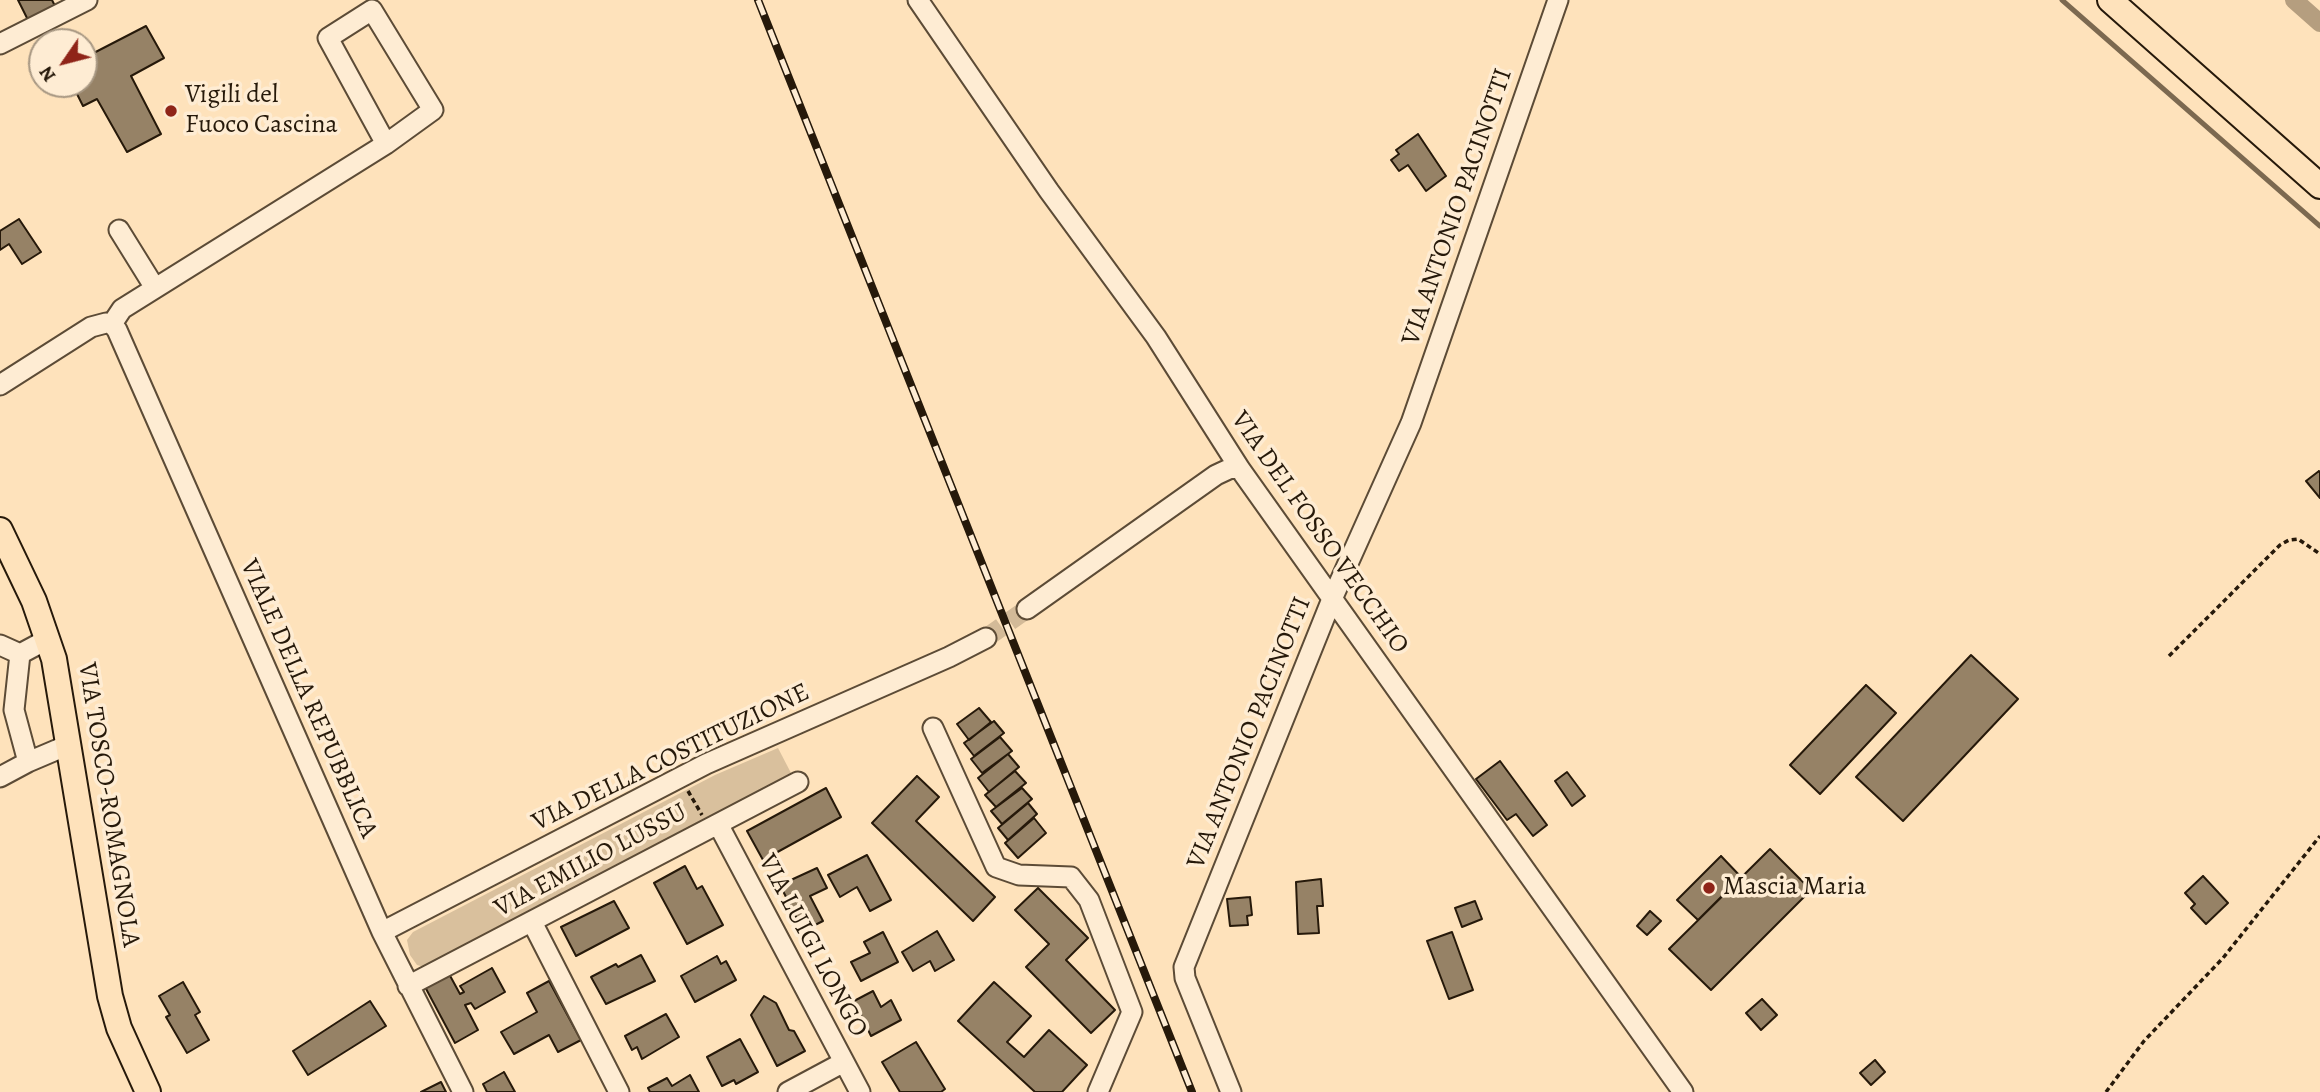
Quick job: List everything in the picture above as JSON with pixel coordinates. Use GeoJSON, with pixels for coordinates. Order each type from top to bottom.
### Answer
{"type":"FeatureCollection","features":[{"type":"Feature","properties":{"kind":"main road"},"geometry":{"type":"LineString","coordinates":[[2110,0],[2320,186]]}},
{"type":"Feature","properties":{"kind":"main road","name":"VIA TOSCO-ROMAGNOLA"},"geometry":{"type":"LineString","coordinates":[[0,530],[34,601],[54,659],[110,996],[119,1028],[148,1092]]}},
{"type":"Feature","properties":{"kind":"street"},"geometry":{"type":"LineString","coordinates":[[0,44],[87,0]]}},
{"type":"Feature","properties":{"kind":"street","name":"VIA DEL FOSSO VECCHIO"},"geometry":{"type":"LineString","coordinates":[[918,0],[1049,191],[1156,337],[1240,469],[1683,1092]]}},
{"type":"Feature","properties":{"kind":"street","name":"VIA ANTONIO PACINOTTI"},"geometry":{"type":"LineString","coordinates":[[1231,1092],[1185,978],[1184,967],[1332,599],[1411,424],[1558,0]]}},
{"type":"Feature","properties":{"kind":"street"},"geometry":{"type":"LineString","coordinates":[[0,385],[91,327],[101,323],[112,324],[122,310],[155,288],[386,144],[433,110],[372,10],[328,38],[386,144]]}},
{"type":"Feature","properties":{"kind":"street"},"geometry":{"type":"LineString","coordinates":[[119,230],[155,288]]}},
{"type":"Feature","properties":{"kind":"street","name":"VIALE DELLA REPUBBLICA"},"geometry":{"type":"LineString","coordinates":[[112,324],[121,338],[382,932],[463,1092]]}},
{"type":"Feature","properties":{"kind":"street"},"geometry":{"type":"LineString","coordinates":[[1027,609],[1216,475],[1231,468],[1240,469]]}},
{"type":"Feature","properties":{"kind":"street","name":"VIA DELLA COSTITUZIONE"},"geometry":{"type":"LineString","coordinates":[[382,932],[681,777],[986,638]]}},
{"type":"Feature","properties":{"kind":"street"},"geometry":{"type":"LineString","coordinates":[[20,654],[48,639]]}},
{"type":"Feature","properties":{"kind":"street"},"geometry":{"type":"LineString","coordinates":[[0,645],[20,654]]}},
{"type":"Feature","properties":{"kind":"street"},"geometry":{"type":"LineString","coordinates":[[14,710],[20,654]]}},
{"type":"Feature","properties":{"kind":"street"},"geometry":{"type":"LineString","coordinates":[[0,683],[14,710],[28,762]]}},
{"type":"Feature","properties":{"kind":"street"},"geometry":{"type":"LineString","coordinates":[[933,728],[996,867],[1019,875],[1071,877],[1089,900],[1132,1012],[1098,1092]]}},
{"type":"Feature","properties":{"kind":"street"},"geometry":{"type":"LineString","coordinates":[[0,777],[68,745]]}},
{"type":"Feature","properties":{"kind":"street","name":"VIA EMILIO LUSSU"},"geometry":{"type":"LineString","coordinates":[[408,986],[798,782]]}},
{"type":"Feature","properties":{"kind":"street","name":"VIA LUIGI LONGO"},"geometry":{"type":"LineString","coordinates":[[714,827],[860,1092]]}},
{"type":"Feature","properties":{"kind":"street"},"geometry":{"type":"LineString","coordinates":[[532,922],[619,1092]]}},
{"type":"Feature","properties":{"kind":"street"},"geometry":{"type":"LineString","coordinates":[[788,1092],[844,1062]]}},
{"type":"Feature","properties":{"kind":"path"},"geometry":{"type":"LineString","coordinates":[[2169,656],[2280,545],[2298,539],[2320,554]]}},
{"type":"Feature","properties":{"kind":"path"},"geometry":{"type":"LineString","coordinates":[[681,777],[714,827]]}},
{"type":"Feature","properties":{"kind":"path"},"geometry":{"type":"LineString","coordinates":[[2106,1092],[2144,1041],[2223,958],[2320,836]]}},
{"type":"Feature","properties":{"kind":"shaded area"},"geometry":{"type":"Polygon","coordinates":[[[778,748],[791,773],[428,968],[417,965],[410,955],[407,940],[413,932],[715,775],[778,748]]]}},
{"type":"Feature","properties":{"kind":"building"},"geometry":{"type":"Polygon","coordinates":[[[18,0],[52,0],[55,6],[28,20],[18,0]]]}},
{"type":"Feature","properties":{"kind":"building"},"geometry":{"type":"Polygon","coordinates":[[[146,26],[164,58],[131,76],[161,134],[127,152],[97,99],[83,106],[79,98],[98,98],[98,51],[146,26]]]}},
{"type":"Feature","properties":{"kind":"building"},"geometry":{"type":"Polygon","coordinates":[[[1418,134],[1446,176],[1426,191],[1408,165],[1399,171],[1391,160],[1399,154],[1396,150],[1418,134]]]}},
{"type":"Feature","properties":{"kind":"building"},"geometry":{"type":"Polygon","coordinates":[[[19,219],[41,252],[22,264],[9,244],[0,250],[0,231],[19,219]]]}},
{"type":"Feature","properties":{"kind":"building"},"geometry":{"type":"Polygon","coordinates":[[[2319,471],[2320,473],[2320,498],[2306,481],[2319,471]]]}},
{"type":"Feature","properties":{"kind":"building"},"geometry":{"type":"Polygon","coordinates":[[[1971,655],[2018,699],[1903,821],[1856,777],[1971,655]]]}},
{"type":"Feature","properties":{"kind":"building"},"geometry":{"type":"Polygon","coordinates":[[[1866,685],[1896,713],[1820,794],[1790,765],[1866,685]]]}},
{"type":"Feature","properties":{"kind":"building"},"geometry":{"type":"Polygon","coordinates":[[[979,708],[991,722],[969,740],[957,724],[979,708]]]}},
{"type":"Feature","properties":{"kind":"building"},"geometry":{"type":"Polygon","coordinates":[[[994,721],[1004,733],[974,756],[964,743],[994,721]]]}},
{"type":"Feature","properties":{"kind":"building"},"geometry":{"type":"Polygon","coordinates":[[[1000,737],[1012,751],[982,773],[971,759],[1000,737]]]}},
{"type":"Feature","properties":{"kind":"building"},"geometry":{"type":"Polygon","coordinates":[[[1008,754],[1019,767],[989,792],[978,778],[1008,754]]]}},
{"type":"Feature","properties":{"kind":"building"},"geometry":{"type":"Polygon","coordinates":[[[1500,761],[1547,825],[1533,836],[1516,814],[1507,820],[1476,779],[1500,761]]]}},
{"type":"Feature","properties":{"kind":"building"},"geometry":{"type":"Polygon","coordinates":[[[1015,771],[1026,783],[996,807],[985,795],[1015,771]]]}},
{"type":"Feature","properties":{"kind":"building"},"geometry":{"type":"Polygon","coordinates":[[[1567,772],[1585,796],[1572,806],[1555,781],[1567,772]]]}},
{"type":"Feature","properties":{"kind":"building"},"geometry":{"type":"Polygon","coordinates":[[[917,776],[939,797],[916,821],[995,897],[973,921],[872,823],[917,776]]]}},
{"type":"Feature","properties":{"kind":"building"},"geometry":{"type":"Polygon","coordinates":[[[826,788],[841,817],[763,860],[747,831],[826,788]]]}},
{"type":"Feature","properties":{"kind":"building"},"geometry":{"type":"Polygon","coordinates":[[[1022,788],[1032,799],[1002,824],[991,811],[1022,788]]]}},
{"type":"Feature","properties":{"kind":"building"},"geometry":{"type":"Polygon","coordinates":[[[1028,803],[1037,814],[1008,840],[998,828],[1028,803]]]}},
{"type":"Feature","properties":{"kind":"building"},"geometry":{"type":"Polygon","coordinates":[[[1034,818],[1046,833],[1018,858],[1005,843],[1034,818]]]}},
{"type":"Feature","properties":{"kind":"building"},"geometry":{"type":"Polygon","coordinates":[[[1770,849],[1811,890],[1711,990],[1669,949],[1770,849]]]}},
{"type":"Feature","properties":{"kind":"building"},"geometry":{"type":"Polygon","coordinates":[[[867,855],[891,900],[870,911],[857,887],[840,897],[828,875],[867,855]]]}},
{"type":"Feature","properties":{"kind":"building","name":"Mascia Maria"},"geometry":{"type":"Polygon","coordinates":[[[1721,856],[1741,877],[1698,920],[1677,900],[1721,856]]]}},
{"type":"Feature","properties":{"kind":"building"},"geometry":{"type":"Polygon","coordinates":[[[685,866],[697,889],[702,886],[723,925],[687,944],[654,883],[685,866]]]}},
{"type":"Feature","properties":{"kind":"building"},"geometry":{"type":"Polygon","coordinates":[[[817,868],[827,888],[810,896],[823,921],[803,931],[780,885],[817,868]]]}},
{"type":"Feature","properties":{"kind":"building"},"geometry":{"type":"Polygon","coordinates":[[[2203,876],[2228,903],[2206,924],[2191,908],[2195,904],[2185,893],[2203,876]]]}},
{"type":"Feature","properties":{"kind":"building"},"geometry":{"type":"Polygon","coordinates":[[[1321,879],[1323,906],[1317,906],[1319,933],[1298,934],[1296,882],[1321,879]]]}},
{"type":"Feature","properties":{"kind":"building"},"geometry":{"type":"Polygon","coordinates":[[[1038,888],[1088,938],[1066,960],[1115,1010],[1091,1033],[1026,967],[1049,944],[1015,910],[1038,888]]]}},
{"type":"Feature","properties":{"kind":"building"},"geometry":{"type":"Polygon","coordinates":[[[1250,897],[1252,915],[1247,916],[1248,925],[1230,926],[1227,899],[1250,897]]]}},
{"type":"Feature","properties":{"kind":"building"},"geometry":{"type":"Polygon","coordinates":[[[614,901],[629,928],[576,956],[561,927],[614,901]]]}},
{"type":"Feature","properties":{"kind":"building"},"geometry":{"type":"Polygon","coordinates":[[[1475,901],[1482,919],[1462,927],[1455,908],[1475,901]]]}},
{"type":"Feature","properties":{"kind":"building"},"geometry":{"type":"Polygon","coordinates":[[[1650,911],[1661,921],[1647,935],[1637,926],[1650,911]]]}},
{"type":"Feature","properties":{"kind":"building"},"geometry":{"type":"Polygon","coordinates":[[[937,931],[954,960],[935,971],[930,961],[913,971],[902,952],[937,931]]]}},
{"type":"Feature","properties":{"kind":"building"},"geometry":{"type":"Polygon","coordinates":[[[883,932],[898,962],[861,981],[851,962],[870,953],[864,942],[883,932]]]}},
{"type":"Feature","properties":{"kind":"building"},"geometry":{"type":"Polygon","coordinates":[[[1452,932],[1473,990],[1449,999],[1427,941],[1452,932]]]}},
{"type":"Feature","properties":{"kind":"building"},"geometry":{"type":"Polygon","coordinates":[[[641,955],[655,981],[606,1004],[591,977],[641,955]]]}},
{"type":"Feature","properties":{"kind":"building"},"geometry":{"type":"Polygon","coordinates":[[[717,956],[721,964],[726,961],[736,980],[695,1002],[681,976],[717,956]]]}},
{"type":"Feature","properties":{"kind":"building"},"geometry":{"type":"Polygon","coordinates":[[[492,968],[505,992],[475,1009],[471,1003],[465,1005],[478,1030],[455,1043],[424,985],[448,972],[460,994],[464,992],[460,986],[492,968]]]}},
{"type":"Feature","properties":{"kind":"building"},"geometry":{"type":"Polygon","coordinates":[[[549,981],[581,1040],[558,1052],[549,1035],[514,1054],[501,1032],[537,1012],[527,993],[549,981]]]}},
{"type":"Feature","properties":{"kind":"building"},"geometry":{"type":"Polygon","coordinates":[[[183,982],[200,1012],[195,1015],[209,1040],[187,1053],[166,1017],[170,1015],[159,996],[183,982]]]}},
{"type":"Feature","properties":{"kind":"building"},"geometry":{"type":"Polygon","coordinates":[[[994,982],[1031,1016],[1007,1042],[1024,1057],[1049,1030],[1087,1065],[1062,1092],[1035,1092],[958,1021],[994,982]]]}},
{"type":"Feature","properties":{"kind":"building"},"geometry":{"type":"Polygon","coordinates":[[[873,991],[881,1007],[891,1000],[901,1020],[871,1036],[854,1001],[873,991]]]}},
{"type":"Feature","properties":{"kind":"building"},"geometry":{"type":"Polygon","coordinates":[[[764,996],[776,1003],[789,1030],[794,1031],[805,1051],[777,1066],[751,1015],[764,996]]]}},
{"type":"Feature","properties":{"kind":"building"},"geometry":{"type":"Polygon","coordinates":[[[1762,999],[1777,1015],[1761,1030],[1746,1013],[1762,999]]]}},
{"type":"Feature","properties":{"kind":"building"},"geometry":{"type":"Polygon","coordinates":[[[370,1001],[386,1026],[308,1075],[293,1051],[370,1001]]]}},
{"type":"Feature","properties":{"kind":"building"},"geometry":{"type":"Polygon","coordinates":[[[666,1014],[679,1037],[642,1059],[637,1047],[632,1050],[625,1036],[666,1014]]]}},
{"type":"Feature","properties":{"kind":"building"},"geometry":{"type":"Polygon","coordinates":[[[740,1039],[758,1072],[736,1084],[734,1080],[722,1086],[707,1057],[740,1039]]]}},
{"type":"Feature","properties":{"kind":"building"},"geometry":{"type":"Polygon","coordinates":[[[916,1042],[945,1089],[941,1092],[900,1092],[882,1062],[916,1042]]]}},
{"type":"Feature","properties":{"kind":"building"},"geometry":{"type":"Polygon","coordinates":[[[1875,1060],[1885,1072],[1871,1085],[1860,1073],[1875,1060]]]}},
{"type":"Feature","properties":{"kind":"building"},"geometry":{"type":"Polygon","coordinates":[[[504,1072],[515,1092],[487,1092],[483,1084],[504,1072]]]}},
{"type":"Feature","properties":{"kind":"building"},"geometry":{"type":"Polygon","coordinates":[[[690,1075],[699,1092],[650,1092],[648,1088],[667,1078],[672,1086],[690,1075]]]}},
{"type":"Feature","properties":{"kind":"building"},"geometry":{"type":"Polygon","coordinates":[[[441,1082],[446,1092],[421,1092],[441,1082]]]}},
{"type":"Feature","properties":{"kind":"waterway"},"geometry":{"type":"LineString","coordinates":[[2062,0],[2320,226]]}},
{"type":"Feature","properties":{"kind":"waterway"},"geometry":{"type":"LineString","coordinates":[[2294,0],[2320,23]]}},
{"type":"Feature","properties":{"kind":"tunnel"},"geometry":{"type":"LineString","coordinates":[[986,638],[1027,609]]}},
{"type":"Feature","properties":{"kind":"railway"},"geometry":{"type":"LineString","coordinates":[[758,0],[1192,1092]]}},
{"type":"Feature","properties":{"kind":"place","name":"Vigili del Fuoco Cascina"},"geometry":{"type":"Point","coordinates":[171,111]}},
{"type":"Feature","properties":{"kind":"place","name":"Mascia Maria"},"geometry":{"type":"Point","coordinates":[1709,888]}}]}
